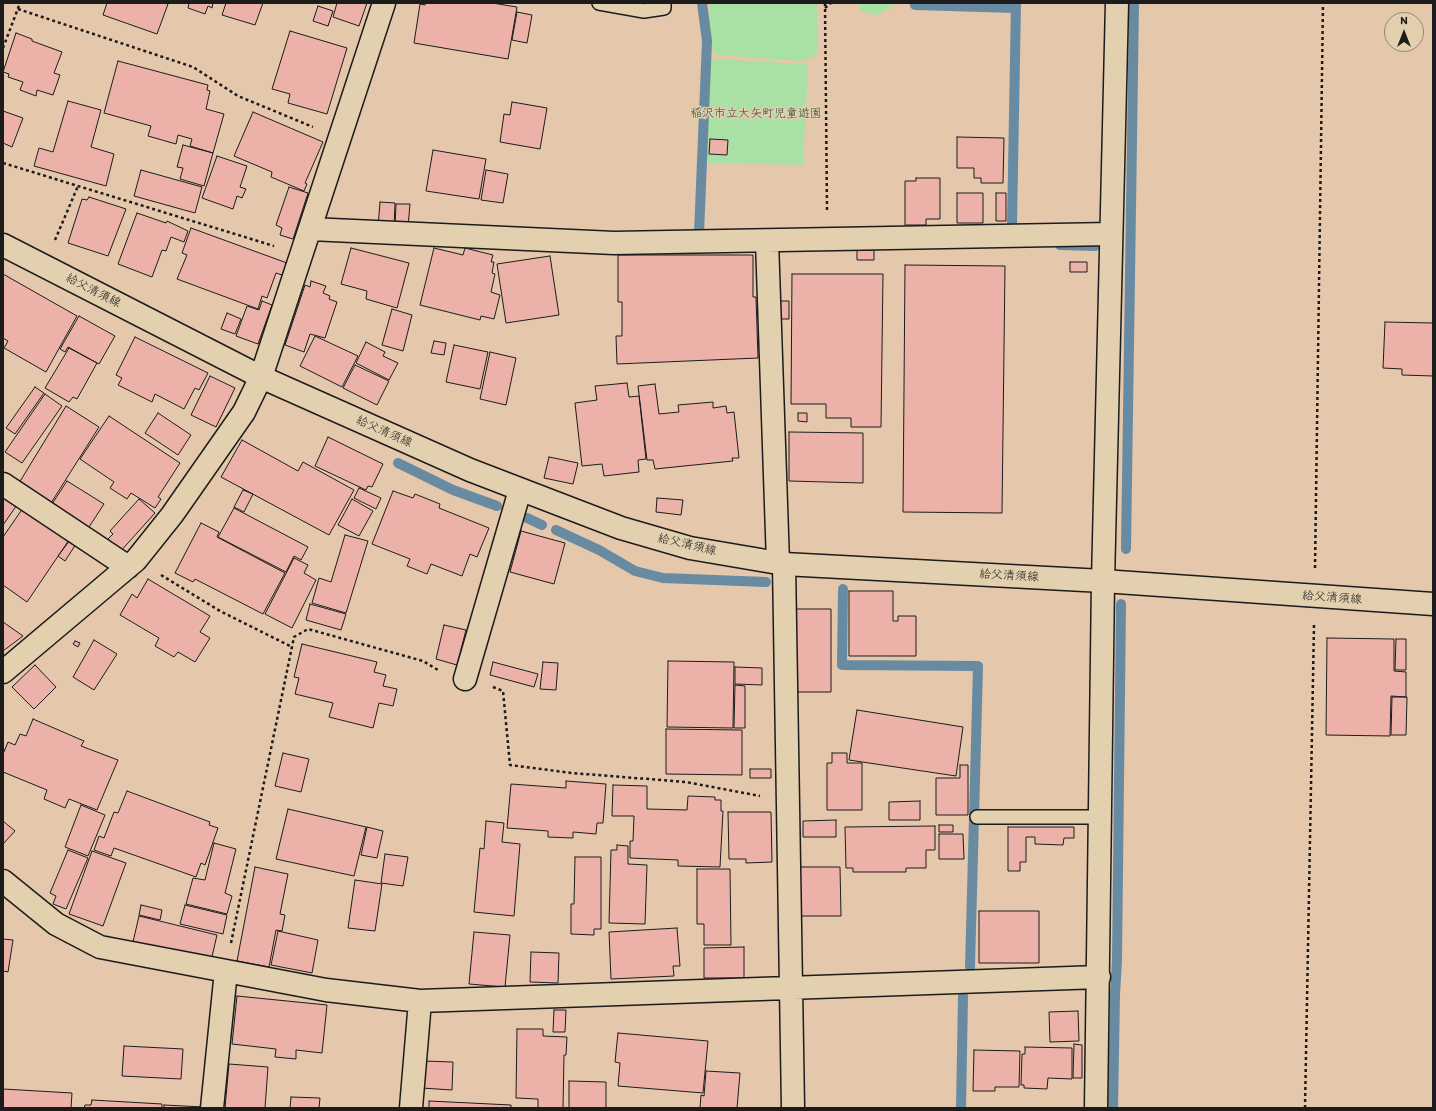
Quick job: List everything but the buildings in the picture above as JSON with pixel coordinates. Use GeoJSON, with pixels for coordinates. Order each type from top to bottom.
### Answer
{"type":"FeatureCollection","features":[{"type":"Feature","properties":{"kind":"street"},"geometry":{"type":"LineString","coordinates":[[3,672],[132,564],[172,515],[244,412],[261,377],[384,3]]}},
{"type":"Feature","properties":{"kind":"street"},"geometry":{"type":"LineString","coordinates":[[1096,1108],[1099,977],[1103,581],[1116,3]]}},
{"type":"Feature","properties":{"kind":"street"},"geometry":{"type":"LineString","coordinates":[[310,229],[614,243],[1111,234]]}},
{"type":"Feature","properties":{"kind":"street"},"geometry":{"type":"LineString","coordinates":[[767,241],[781,563],[788,802],[793,1108]]}},
{"type":"Feature","properties":{"kind":"street","name":"給父清須線"},"geometry":{"type":"LineString","coordinates":[[3,245],[261,377],[470,470],[621,528],[690,548],[781,563],[1103,581],[1314,597],[1433,604]]}},
{"type":"Feature","properties":{"kind":"street"},"geometry":{"type":"LineString","coordinates":[[3,484],[132,564]]}},
{"type":"Feature","properties":{"kind":"street"},"geometry":{"type":"LineString","coordinates":[[465,679],[520,490]]}},
{"type":"Feature","properties":{"kind":"street"},"geometry":{"type":"LineString","coordinates":[[3,881],[56,924],[100,947],[326,990],[420,1001],[1099,977]]}},
{"type":"Feature","properties":{"kind":"street"},"geometry":{"type":"LineString","coordinates":[[212,1108],[226,970]]}},
{"type":"Feature","properties":{"kind":"street"},"geometry":{"type":"LineString","coordinates":[[411,1108],[420,1001]]}},
{"type":"Feature","properties":{"kind":"lane"},"geometry":{"type":"LineString","coordinates":[[599,3],[644,11],[664,8],[664,3]]}},
{"type":"Feature","properties":{"kind":"lane"},"geometry":{"type":"LineString","coordinates":[[977,817],[1100,817]]}},
{"type":"Feature","properties":{"kind":"path"},"geometry":{"type":"LineString","coordinates":[[3,48],[20,3]]}},
{"type":"Feature","properties":{"kind":"path"},"geometry":{"type":"LineString","coordinates":[[825,3],[828,239]]}},
{"type":"Feature","properties":{"kind":"path"},"geometry":{"type":"LineString","coordinates":[[825,9],[831,3]]}},
{"type":"Feature","properties":{"kind":"path"},"geometry":{"type":"LineString","coordinates":[[1304,1108],[1314,597],[1323,3]]}},
{"type":"Feature","properties":{"kind":"path"},"geometry":{"type":"LineString","coordinates":[[18,9],[192,67],[238,96],[340,138]]}},
{"type":"Feature","properties":{"kind":"path"},"geometry":{"type":"LineString","coordinates":[[3,163],[301,255]]}},
{"type":"Feature","properties":{"kind":"path"},"geometry":{"type":"LineString","coordinates":[[44,266],[78,186]]}},
{"type":"Feature","properties":{"kind":"path"},"geometry":{"type":"LineString","coordinates":[[132,564],[292,647]]}},
{"type":"Feature","properties":{"kind":"path"},"geometry":{"type":"LineString","coordinates":[[226,970],[294,637],[308,629],[423,661],[434,669],[503,691],[510,764],[572,773],[686,782],[788,802]]}},
{"type":"Feature","properties":{"kind":"green space"},"geometry":{"type":"Polygon","coordinates":[[[709,3],[817,3],[817,53],[810,59],[800,61],[716,55],[711,47],[709,3]]]}},
{"type":"Feature","properties":{"kind":"green space"},"geometry":{"type":"Polygon","coordinates":[[[857,3],[897,3],[878,15],[862,12],[857,3]]]}},
{"type":"Feature","properties":{"kind":"green space","name":"稲沢市立大矢町児童遊園"},"geometry":{"type":"Polygon","coordinates":[[[710,59],[808,64],[803,165],[705,163],[710,59]]]}},
{"type":"Feature","properties":{"kind":"waterway"},"geometry":{"type":"LineString","coordinates":[[699,233],[707,41],[702,3]]}},
{"type":"Feature","properties":{"kind":"waterway"},"geometry":{"type":"LineString","coordinates":[[915,3],[915,5],[1016,8]]}},
{"type":"Feature","properties":{"kind":"waterway"},"geometry":{"type":"LineString","coordinates":[[1012,224],[1016,3]]}},
{"type":"Feature","properties":{"kind":"waterway"},"geometry":{"type":"LineString","coordinates":[[1126,549],[1134,3]]}},
{"type":"Feature","properties":{"kind":"waterway"},"geometry":{"type":"LineString","coordinates":[[1060,245],[1095,246]]}},
{"type":"Feature","properties":{"kind":"waterway"},"geometry":{"type":"LineString","coordinates":[[398,463],[453,490],[497,506]]}},
{"type":"Feature","properties":{"kind":"waterway"},"geometry":{"type":"LineString","coordinates":[[527,518],[542,525]]}},
{"type":"Feature","properties":{"kind":"waterway"},"geometry":{"type":"LineString","coordinates":[[556,530],[599,550],[635,571],[663,578],[766,582]]}},
{"type":"Feature","properties":{"kind":"waterway"},"geometry":{"type":"LineString","coordinates":[[843,589],[842,665],[978,666],[970,967]]}},
{"type":"Feature","properties":{"kind":"waterway"},"geometry":{"type":"LineString","coordinates":[[1113,1108],[1117,960],[1121,604]]}},
{"type":"Feature","properties":{"kind":"waterway"},"geometry":{"type":"LineString","coordinates":[[961,1108],[963,996]]}}]}
